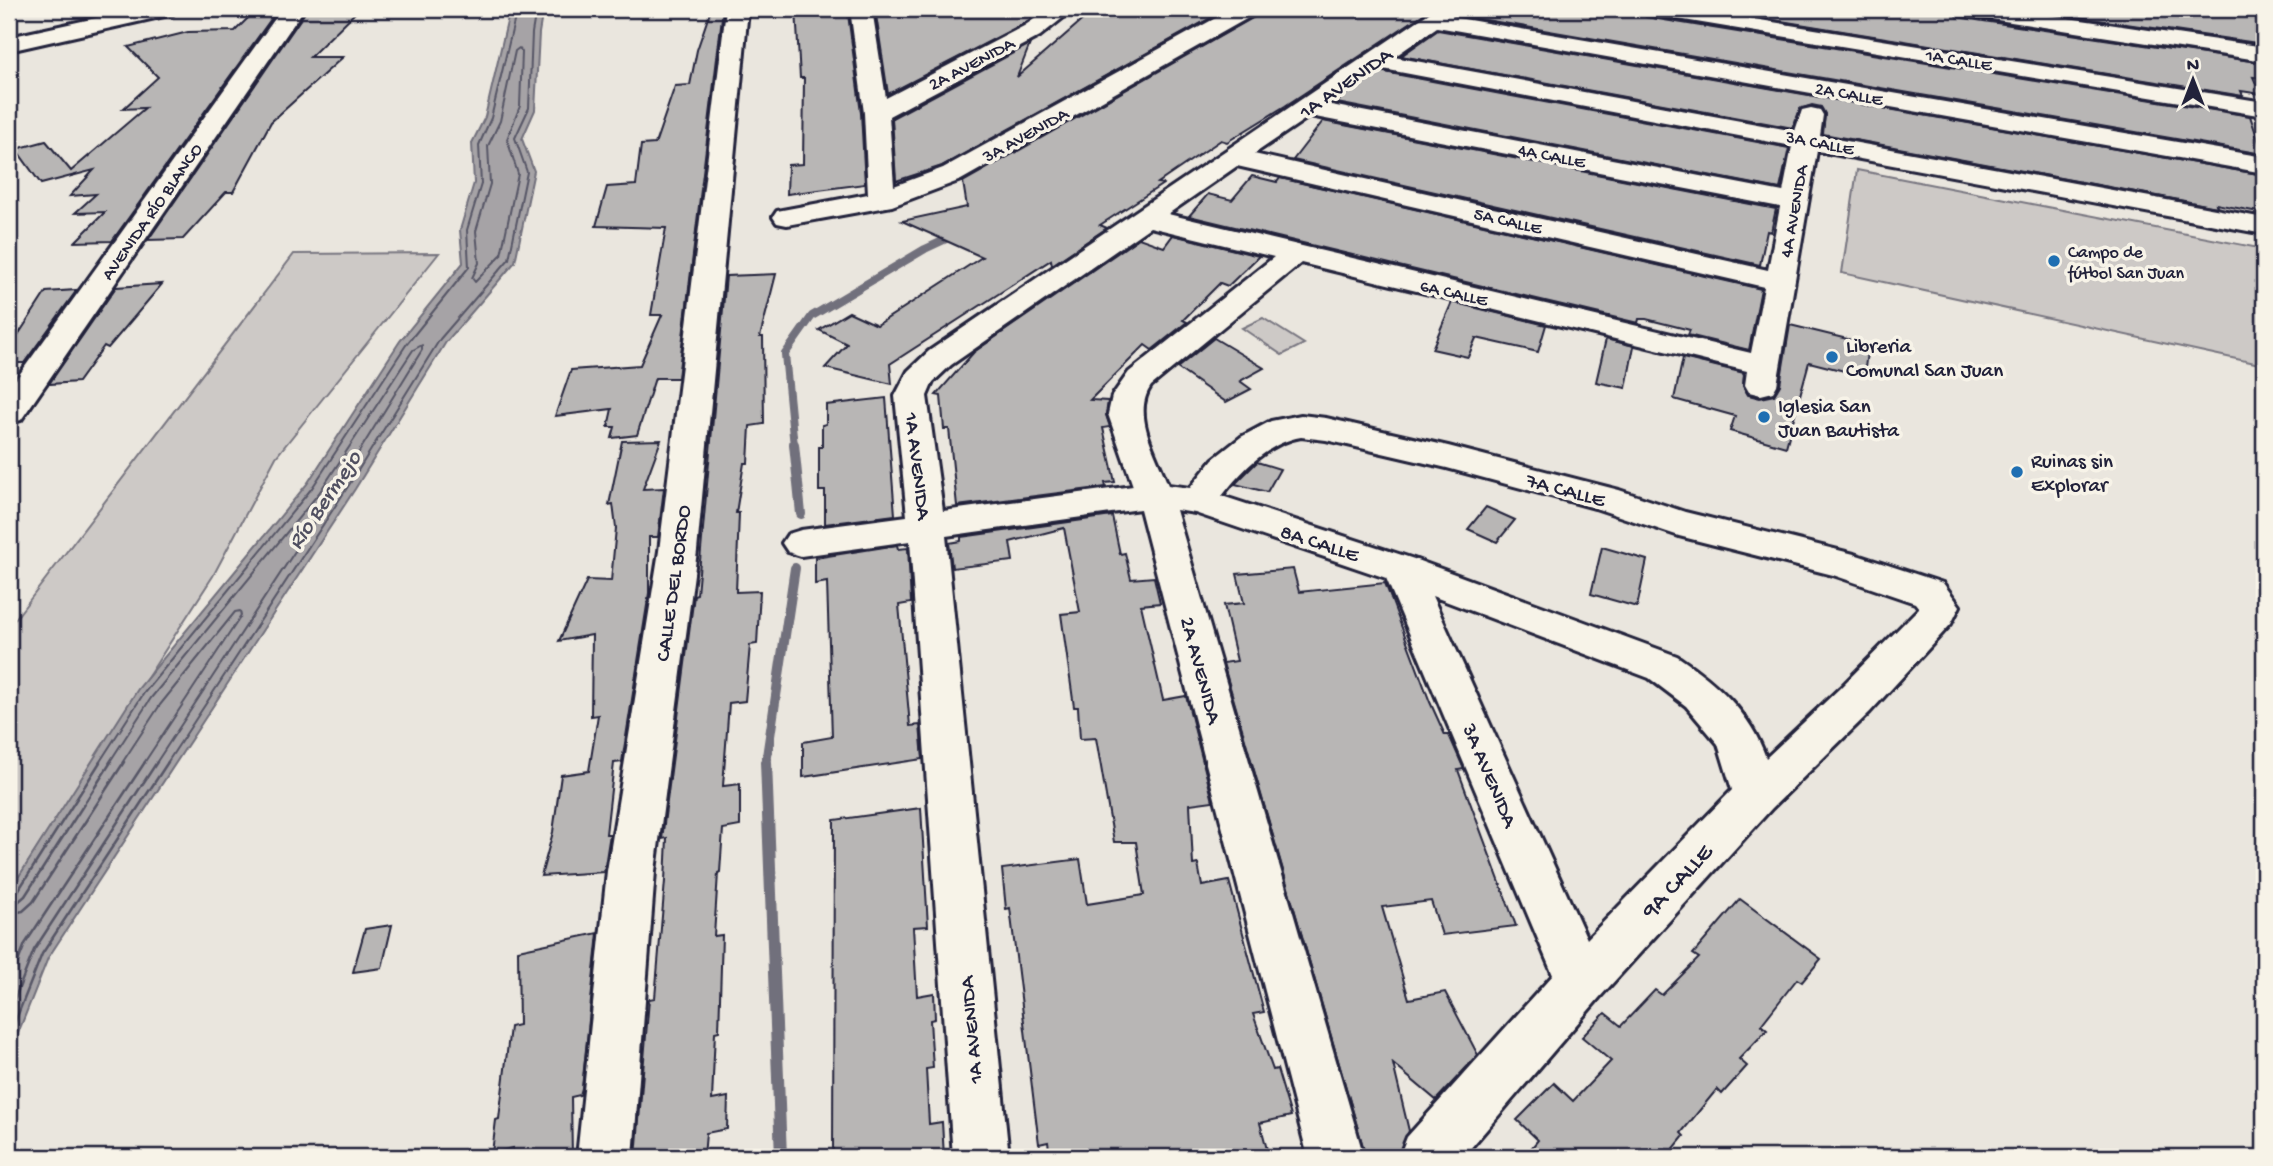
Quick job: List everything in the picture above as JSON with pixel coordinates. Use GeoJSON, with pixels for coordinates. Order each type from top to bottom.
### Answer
{"type":"FeatureCollection","features":[{"type":"Feature","properties":{"kind":"street"},"geometry":{"type":"LineString","coordinates":[[9,44],[165,9]]}},
{"type":"Feature","properties":{"kind":"street","name":"AVENIDA RÍO BLANCO"},"geometry":{"type":"LineString","coordinates":[[9,414],[293,9]]}},
{"type":"Feature","properties":{"kind":"street","name":"CALLE DEL BORDO"},"geometry":{"type":"LineString","coordinates":[[605,1157],[631,871],[678,551],[737,9]]}},
{"type":"Feature","properties":{"kind":"street"},"geometry":{"type":"LineString","coordinates":[[861,9],[876,113],[882,200]]}},
{"type":"Feature","properties":{"kind":"street","name":"2A AVENIDA"},"geometry":{"type":"LineString","coordinates":[[876,113],[1032,31],[1063,9]]}},
{"type":"Feature","properties":{"kind":"street","name":"3A AVENIDA"},"geometry":{"type":"LineString","coordinates":[[787,217],[882,200],[952,174],[1247,9]]}},
{"type":"Feature","properties":{"kind":"street","name":"1A CALLE"},"geometry":{"type":"LineString","coordinates":[[1654,9],[2264,108]]}},
{"type":"Feature","properties":{"kind":"street"},"geometry":{"type":"LineString","coordinates":[[1965,9],[2264,54]]}},
{"type":"Feature","properties":{"kind":"street","name":"1A AVENIDA"},"geometry":{"type":"LineString","coordinates":[[981,1157],[927,526],[911,396],[919,378],[940,358],[1236,158],[1441,15]]}},
{"type":"Feature","properties":{"kind":"street","name":"2A CALLE"},"geometry":{"type":"LineString","coordinates":[[1441,15],[1816,87],[2264,165]]}},
{"type":"Feature","properties":{"kind":"street","name":"4A AVENIDA"},"geometry":{"type":"LineString","coordinates":[[1763,376],[1816,87],[1822,37]]}},
{"type":"Feature","properties":{"kind":"street","name":"3A CALLE"},"geometry":{"type":"LineString","coordinates":[[1376,61],[2264,226]]}},
{"type":"Feature","properties":{"kind":"street","name":"4A CALLE"},"geometry":{"type":"LineString","coordinates":[[1308,108],[1795,202]]}},
{"type":"Feature","properties":{"kind":"street","name":"5A CALLE"},"geometry":{"type":"LineString","coordinates":[[1236,158],[1780,282]]}},
{"type":"Feature","properties":{"kind":"street","name":"6A CALLE"},"geometry":{"type":"LineString","coordinates":[[1144,218],[1295,254],[1763,376]]}},
{"type":"Feature","properties":{"kind":"street","name":"2A AVENIDA"},"geometry":{"type":"LineString","coordinates":[[1295,254],[1140,379],[1128,396],[1125,414],[1154,495],[1336,1157]]}},
{"type":"Feature","properties":{"kind":"street","name":"7A CALLE"},"geometry":{"type":"LineString","coordinates":[[1199,501],[1225,467],[1253,445],[1283,429],[1301,426],[1326,429],[1448,457],[1606,499],[1679,523],[1841,563],[1929,593],[1940,606],[1937,614]]}},
{"type":"Feature","properties":{"kind":"street","name":"8A CALLE"},"geometry":{"type":"LineString","coordinates":[[801,543],[1154,495],[1199,501],[1401,569],[1662,667],[1701,694],[1737,737],[1756,795]]}},
{"type":"Feature","properties":{"kind":"street","name":"3A AVENIDA"},"geometry":{"type":"LineString","coordinates":[[1401,569],[1581,981]]}},
{"type":"Feature","properties":{"kind":"street","name":"9A CALLE"},"geometry":{"type":"LineString","coordinates":[[1427,1157],[1581,981],[1756,795],[1855,700],[1937,614]]}},
{"type":"Feature","properties":{"kind":"shaded area","name":"Campo de fútbol San Juan"},"geometry":{"type":"Polygon","coordinates":[[[1857,170],[2264,249],[2264,365],[1842,273],[1857,170]]]}},
{"type":"Feature","properties":{"kind":"shaded area"},"geometry":{"type":"Polygon","coordinates":[[[439,253],[276,457],[213,576],[9,892],[9,627],[294,254],[439,253]]]}},
{"type":"Feature","properties":{"kind":"shaded area"},"geometry":{"type":"Polygon","coordinates":[[[1263,318],[1304,344],[1282,355],[1242,328],[1263,318]]]}},
{"type":"Feature","properties":{"kind":"water","name":"Río Bermejo"},"geometry":{"type":"Polygon","coordinates":[[[510,9],[543,9],[535,110],[522,139],[534,171],[515,262],[446,342],[355,489],[48,958],[9,1056],[9,892],[138,689],[307,484],[400,341],[463,263],[460,230],[474,183],[472,143],[485,117],[510,9]]]}},
{"type":"Feature","properties":{"kind":"building"},"geometry":{"type":"Polygon","coordinates":[[[359,9],[310,57],[343,57],[271,122],[233,192],[226,192],[183,239],[148,240],[306,11],[359,9]]]}},
{"type":"Feature","properties":{"kind":"building"},"geometry":{"type":"Polygon","coordinates":[[[711,9],[723,9],[678,378],[655,378],[637,435],[612,438],[615,427],[608,427],[612,409],[555,416],[571,370],[640,365],[662,315],[651,315],[666,228],[596,226],[607,187],[636,185],[641,145],[655,144],[675,86],[690,85],[697,50],[711,9]]]}},
{"type":"Feature","properties":{"kind":"building"},"geometry":{"type":"Polygon","coordinates":[[[796,9],[845,9],[845,14],[848,14],[861,113],[865,184],[787,194],[788,165],[803,164],[804,78],[800,78],[796,9]]]}},
{"type":"Feature","properties":{"kind":"building"},"geometry":{"type":"Polygon","coordinates":[[[915,9],[1044,9],[1023,24],[888,94],[876,15],[911,16],[915,9]]]}},
{"type":"Feature","properties":{"kind":"building"},"geometry":{"type":"Polygon","coordinates":[[[1095,9],[1167,9],[1179,12],[1185,9],[1227,9],[942,166],[896,181],[892,118],[1030,44],[1017,77],[1095,9]]]}},
{"type":"Feature","properties":{"kind":"building"},"geometry":{"type":"Polygon","coordinates":[[[1261,9],[1431,9],[1285,106],[1227,142],[1221,140],[1158,183],[1163,184],[1100,225],[1107,228],[1052,265],[1051,260],[890,364],[892,384],[825,368],[847,344],[819,330],[849,312],[877,325],[982,257],[902,221],[967,207],[963,182],[1256,16],[1261,9]]]}},
{"type":"Feature","properties":{"kind":"building"},"geometry":{"type":"Polygon","coordinates":[[[1463,9],[1640,9],[1646,17],[2250,116],[2263,154],[1457,15],[1463,9]]]}},
{"type":"Feature","properties":{"kind":"building"},"geometry":{"type":"Polygon","coordinates":[[[1707,9],[1951,9],[1957,17],[2264,63],[2264,78],[2253,77],[2261,94],[2241,91],[2243,96],[1707,9]]]}},
{"type":"Feature","properties":{"kind":"building"},"geometry":{"type":"Polygon","coordinates":[[[2023,9],[2109,12],[2108,9],[2226,9],[2254,13],[2264,44],[2023,9]]]}},
{"type":"Feature","properties":{"kind":"building"},"geometry":{"type":"Polygon","coordinates":[[[276,12],[112,241],[75,242],[105,212],[75,213],[96,194],[70,196],[94,170],[41,184],[16,149],[46,141],[71,171],[145,108],[123,109],[158,77],[128,47],[188,32],[235,31],[253,13],[276,12]]]}},
{"type":"Feature","properties":{"kind":"building"},"geometry":{"type":"Polygon","coordinates":[[[1438,30],[2264,175],[2264,213],[2216,204],[2217,207],[1823,134],[1825,114],[1821,107],[1812,105],[1800,109],[1793,128],[1401,56],[1438,30]]]}},
{"type":"Feature","properties":{"kind":"building"},"geometry":{"type":"Polygon","coordinates":[[[1379,71],[1789,148],[1780,189],[1337,103],[1342,96],[1379,71]]]}},
{"type":"Feature","properties":{"kind":"building"},"geometry":{"type":"Polygon","coordinates":[[[1323,121],[1776,209],[1771,232],[1767,231],[1760,265],[1293,160],[1323,121]]]}},
{"type":"Feature","properties":{"kind":"building"},"geometry":{"type":"Polygon","coordinates":[[[1252,176],[1277,182],[1280,178],[1761,289],[1749,350],[1688,335],[1690,330],[1646,319],[1639,319],[1638,323],[1189,216],[1208,194],[1232,200],[1252,176]]]}},
{"type":"Feature","properties":{"kind":"building"},"geometry":{"type":"Polygon","coordinates":[[[1173,235],[1259,256],[1228,286],[1220,283],[1183,320],[1187,322],[1152,350],[1145,345],[1090,400],[1108,401],[1106,415],[1110,427],[1103,428],[1115,482],[1105,483],[1106,487],[957,506],[949,429],[944,429],[941,396],[936,395],[974,352],[1139,238],[1164,247],[1173,235]]]}},
{"type":"Feature","properties":{"kind":"building"},"geometry":{"type":"Polygon","coordinates":[[[776,274],[760,337],[763,337],[764,424],[750,426],[748,463],[744,463],[736,513],[739,513],[736,592],[760,591],[757,644],[750,645],[745,701],[729,703],[723,786],[740,784],[740,826],[723,829],[714,936],[722,935],[719,1031],[715,1032],[712,1100],[728,1097],[727,1129],[706,1133],[704,1157],[636,1157],[649,999],[655,998],[665,881],[667,838],[662,839],[694,595],[697,594],[726,276],[776,274]]]}},
{"type":"Feature","properties":{"kind":"building"},"geometry":{"type":"Polygon","coordinates":[[[162,284],[108,348],[104,346],[78,382],[49,384],[116,287],[162,284]]]}},
{"type":"Feature","properties":{"kind":"building"},"geometry":{"type":"Polygon","coordinates":[[[77,290],[24,363],[9,363],[9,349],[46,292],[77,290]]]}},
{"type":"Feature","properties":{"kind":"building"},"geometry":{"type":"Polygon","coordinates":[[[1452,302],[1546,325],[1538,352],[1476,338],[1468,357],[1432,349],[1452,302]]]}},
{"type":"Feature","properties":{"kind":"building"},"geometry":{"type":"Polygon","coordinates":[[[1790,325],[1868,344],[1864,376],[1809,362],[1786,447],[1730,431],[1735,416],[1674,399],[1683,358],[1744,373],[1743,386],[1748,395],[1760,398],[1774,395],[1780,385],[1790,325]]]}},
{"type":"Feature","properties":{"kind":"building"},"geometry":{"type":"Polygon","coordinates":[[[1214,338],[1264,368],[1240,381],[1251,389],[1226,402],[1177,368],[1214,338]]]}},
{"type":"Feature","properties":{"kind":"building"},"geometry":{"type":"Polygon","coordinates":[[[1606,339],[1634,346],[1626,388],[1596,382],[1606,339]]]}},
{"type":"Feature","properties":{"kind":"building"},"geometry":{"type":"Polygon","coordinates":[[[886,398],[895,515],[825,524],[825,491],[819,491],[819,447],[822,447],[822,425],[826,424],[826,405],[886,398]]]}},
{"type":"Feature","properties":{"kind":"building"},"geometry":{"type":"Polygon","coordinates":[[[661,440],[643,489],[664,488],[658,537],[649,537],[649,593],[622,762],[614,763],[606,834],[610,834],[604,872],[541,876],[553,832],[561,775],[589,771],[598,715],[591,716],[592,635],[559,641],[587,580],[611,581],[616,528],[613,504],[609,505],[622,441],[661,440]]]}},
{"type":"Feature","properties":{"kind":"building"},"geometry":{"type":"Polygon","coordinates":[[[1257,462],[1280,469],[1267,492],[1235,484],[1257,462]]]}},
{"type":"Feature","properties":{"kind":"building"},"geometry":{"type":"Polygon","coordinates":[[[1486,507],[1515,520],[1497,542],[1468,529],[1486,507]]]}},
{"type":"Feature","properties":{"kind":"building"},"geometry":{"type":"Polygon","coordinates":[[[1112,516],[1120,554],[1125,553],[1131,579],[1154,577],[1160,603],[1141,605],[1163,700],[1186,696],[1213,801],[1190,804],[1193,865],[1198,864],[1202,886],[1229,881],[1264,1012],[1253,1014],[1273,1070],[1277,1069],[1291,1116],[1260,1123],[1269,1157],[1050,1157],[1048,1142],[1039,1144],[1010,908],[1006,909],[1002,869],[1080,859],[1087,904],[1144,895],[1136,842],[1114,842],[1096,738],[1080,739],[1078,707],[1074,707],[1061,614],[1080,612],[1064,528],[1010,542],[1013,561],[952,568],[949,543],[961,541],[961,537],[1112,516]]]}},
{"type":"Feature","properties":{"kind":"building"},"geometry":{"type":"Polygon","coordinates":[[[897,545],[898,549],[908,548],[911,603],[899,605],[910,726],[920,725],[923,759],[803,777],[803,742],[832,737],[827,582],[815,584],[815,558],[897,545]]]}},
{"type":"Feature","properties":{"kind":"building"},"geometry":{"type":"Polygon","coordinates":[[[1602,547],[1647,560],[1637,607],[1591,594],[1602,547]]]}},
{"type":"Feature","properties":{"kind":"building"},"geometry":{"type":"Polygon","coordinates":[[[1293,569],[1299,592],[1385,583],[1430,702],[1464,769],[1458,770],[1516,926],[1442,935],[1431,901],[1382,907],[1409,999],[1445,992],[1478,1055],[1436,1100],[1393,1064],[1409,1131],[1397,1157],[1366,1157],[1223,663],[1237,661],[1224,605],[1244,603],[1237,574],[1293,569]]]}},
{"type":"Feature","properties":{"kind":"building"},"geometry":{"type":"Polygon","coordinates":[[[921,808],[928,926],[913,927],[917,996],[934,993],[935,1019],[930,1020],[933,1068],[926,1069],[929,1124],[942,1122],[944,1157],[833,1157],[834,820],[921,808]]]}},
{"type":"Feature","properties":{"kind":"building"},"geometry":{"type":"Polygon","coordinates":[[[1740,899],[1821,959],[1802,982],[1797,979],[1761,1025],[1767,1030],[1739,1059],[1747,1066],[1722,1094],[1717,1089],[1681,1133],[1684,1136],[1667,1157],[1524,1157],[1538,1140],[1517,1120],[1554,1083],[1573,1101],[1611,1061],[1582,1037],[1605,1013],[1621,1026],[1655,990],[1662,995],[1699,958],[1693,954],[1740,899]]]}},
{"type":"Feature","properties":{"kind":"building"},"geometry":{"type":"Polygon","coordinates":[[[392,925],[382,968],[353,972],[365,929],[392,925]]]}},
{"type":"Feature","properties":{"kind":"building"},"geometry":{"type":"Polygon","coordinates":[[[598,933],[582,1088],[580,1095],[571,1097],[572,1157],[513,1157],[513,1148],[492,1153],[496,1120],[499,1119],[510,1027],[519,1025],[518,950],[598,933]]]}},
{"type":"Feature","properties":{"kind":"waterway"},"geometry":{"type":"LineString","coordinates":[[794,446],[785,354],[812,316],[925,249],[955,235]]}},
{"type":"Feature","properties":{"kind":"waterway"},"geometry":{"type":"LineString","coordinates":[[794,444],[801,514]]}},
{"type":"Feature","properties":{"kind":"waterway"},"geometry":{"type":"LineString","coordinates":[[766,763],[795,568]]}},
{"type":"Feature","properties":{"kind":"waterway"},"geometry":{"type":"LineString","coordinates":[[766,763],[781,1157]]}},
{"type":"Feature","properties":{"kind":"place","name":"Campo de fútbol San Juan"},"geometry":{"type":"Point","coordinates":[2054,261]}},
{"type":"Feature","properties":{"kind":"place","name":"Libreria Comunal San Juan"},"geometry":{"type":"Point","coordinates":[1832,357]}},
{"type":"Feature","properties":{"kind":"place","name":"Iglesia San Juan Bautista"},"geometry":{"type":"Point","coordinates":[1764,417]}},
{"type":"Feature","properties":{"kind":"place","name":"Ruinas sin Explorar"},"geometry":{"type":"Point","coordinates":[2017,472]}}]}
